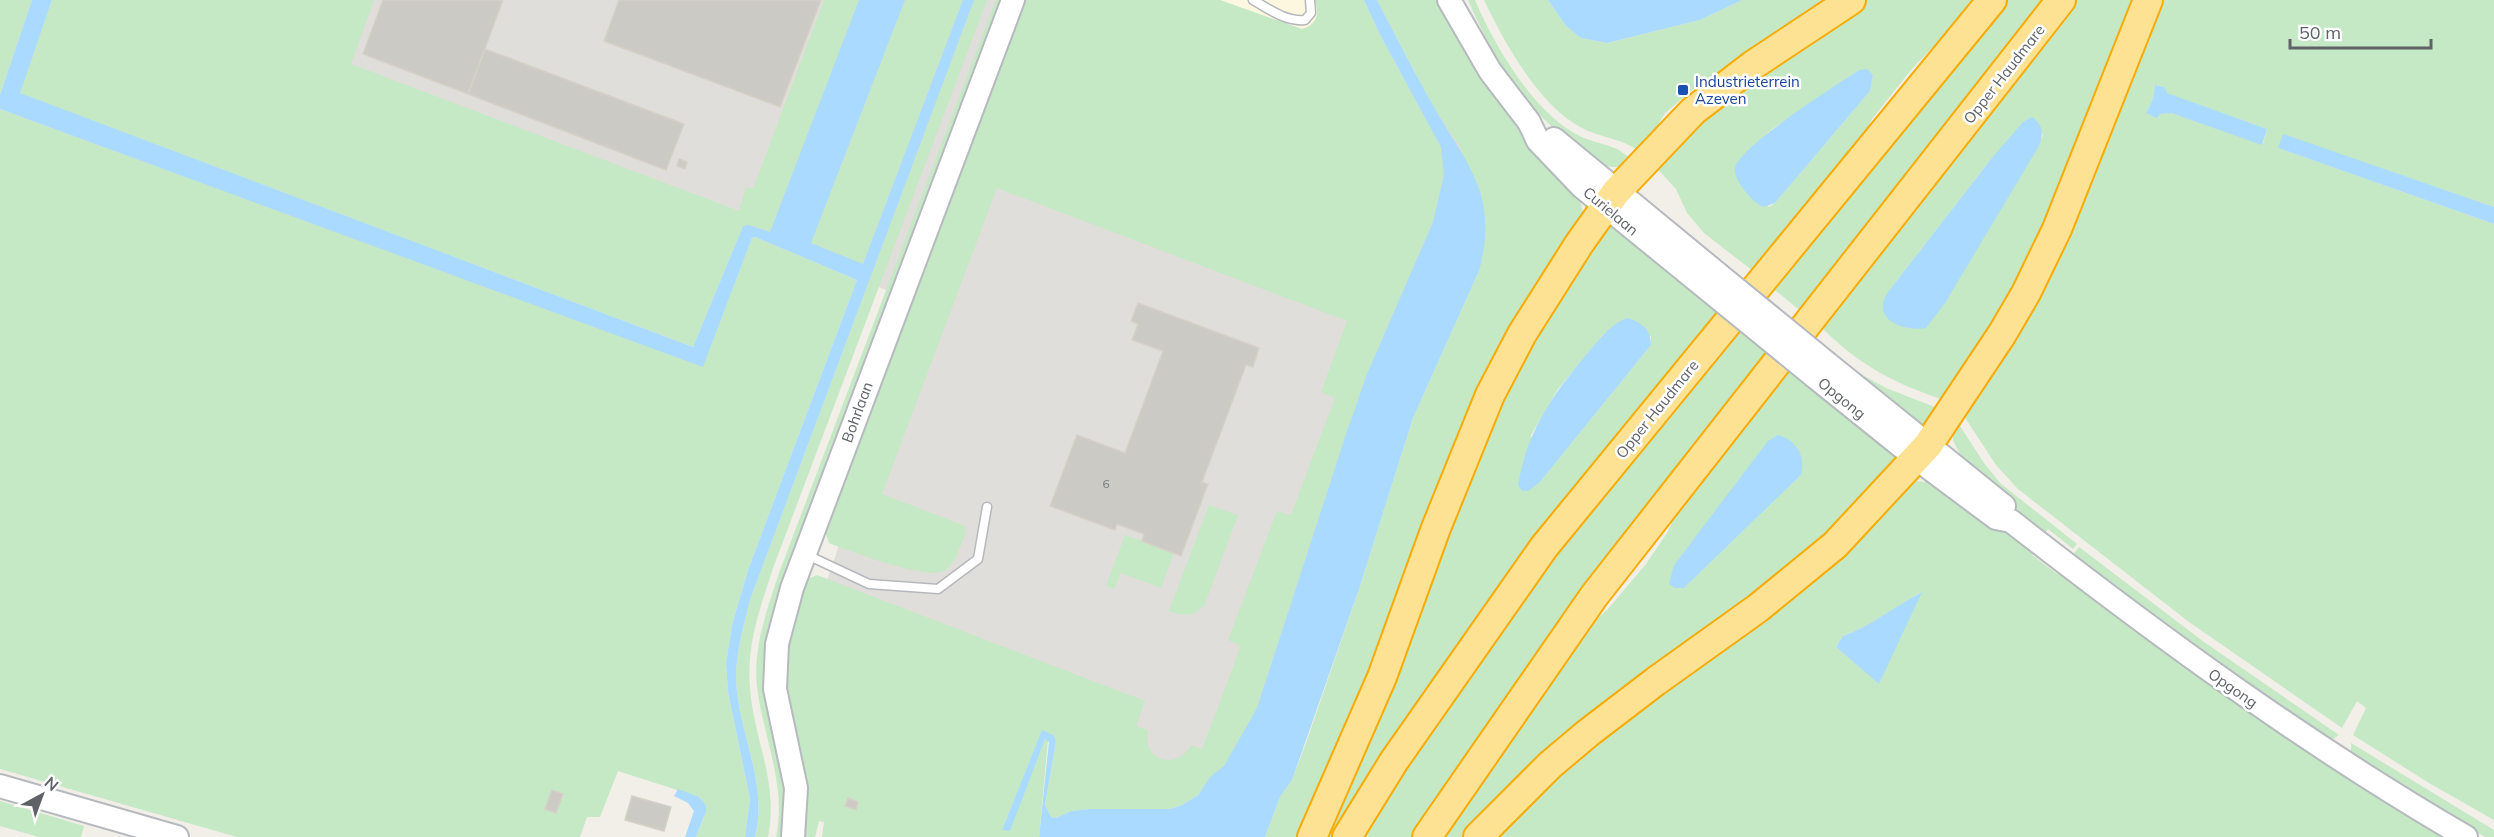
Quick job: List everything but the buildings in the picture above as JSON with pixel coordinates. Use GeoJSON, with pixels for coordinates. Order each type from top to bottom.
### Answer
{"type":"FeatureCollection","features":[{"type":"Feature","properties":{"kind":"highway"},"geometry":{"type":"LineString","coordinates":[[1312,837],[1330,801],[1382,677],[1436,528],[1490,395],[1522,334],[1610,199],[1693,111],[1722,87],[1851,0]]}},
{"type":"Feature","properties":{"kind":"highway","name":"Opper Haudmare"},"geometry":{"type":"LineString","coordinates":[[1347,837],[1394,761],[1544,547],[1992,0]]}},
{"type":"Feature","properties":{"kind":"highway","name":"Opper Haudmare"},"geometry":{"type":"LineString","coordinates":[[1427,837],[1594,596],[2061,0]]}},
{"type":"Feature","properties":{"kind":"highway"},"geometry":{"type":"LineString","coordinates":[[1478,837],[1550,765],[1588,733],[1758,608],[1835,545],[1922,452],[2002,334],[2026,293],[2057,229],[2148,0]]}},
{"type":"Feature","properties":{"kind":"main road","name":"Bohrlaan"},"geometry":{"type":"LineString","coordinates":[[793,837],[796,788],[777,706],[775,669],[782,622],[805,554],[1013,0]]}},
{"type":"Feature","properties":{"kind":"main road","name":"Curielaan"},"geometry":{"type":"LineString","coordinates":[[1450,3],[1490,71],[1529,122],[1538,141],[1582,187],[1610,199],[1712,281]]}},
{"type":"Feature","properties":{"kind":"main road","name":"Opgong"},"geometry":{"type":"LineString","coordinates":[[1712,281],[1922,452],[1996,518],[2011,521],[2136,618],[2335,757],[2466,837]]}},
{"type":"Feature","properties":{"kind":"main road"},"geometry":{"type":"LineString","coordinates":[[0,786],[177,837]]}},
{"type":"Feature","properties":{"kind":"lane"},"geometry":{"type":"LineString","coordinates":[[1253,0],[1275,13],[1296,21],[1305,20],[1311,13],[1310,0]]}},
{"type":"Feature","properties":{"kind":"lane"},"geometry":{"type":"LineString","coordinates":[[805,554],[869,584],[938,589],[978,559],[987,507]]}},
{"type":"Feature","properties":{"kind":"shaded area"},"geometry":{"type":"Polygon","coordinates":[[[157,0],[1181,0],[1486,116],[1230,793],[804,648],[921,305],[756,235],[157,0]]]}},
{"type":"Feature","properties":{"kind":"shaded area"},"geometry":{"type":"Polygon","coordinates":[[[1220,0],[1315,0],[1318,10],[1317,18],[1309,27],[1302,29],[1220,0]]]}},
{"type":"Feature","properties":{"kind":"green space"},"geometry":{"type":"Polygon","coordinates":[[[0,0],[32,0],[0,95],[0,0]]]}},
{"type":"Feature","properties":{"kind":"green space"},"geometry":{"type":"Polygon","coordinates":[[[52,0],[374,0],[351,64],[739,211],[746,187],[753,189],[824,0],[859,0],[770,232],[749,225],[743,226],[693,347],[19,93],[52,0]]]}},
{"type":"Feature","properties":{"kind":"green space"},"geometry":{"type":"Polygon","coordinates":[[[905,0],[963,0],[863,264],[811,243],[905,0]]]}},
{"type":"Feature","properties":{"kind":"green space"},"geometry":{"type":"Polygon","coordinates":[[[974,0],[987,0],[773,568],[759,612],[752,642],[749,672],[752,707],[768,780],[771,817],[768,837],[755,837],[758,797],[741,717],[736,677],[739,648],[750,600],[974,0]]]}},
{"type":"Feature","properties":{"kind":"green space"},"geometry":{"type":"Polygon","coordinates":[[[996,0],[1004,0],[765,659],[764,684],[786,781],[784,837],[776,837],[779,798],[760,705],[756,672],[759,643],[766,615],[779,573],[996,0]]]}},
{"type":"Feature","properties":{"kind":"green space"},"geometry":{"type":"Polygon","coordinates":[[[1025,0],[1220,0],[1302,29],[1316,18],[1315,0],[1364,0],[1379,33],[1441,147],[1444,175],[1433,222],[1367,374],[1257,708],[1224,766],[1211,776],[1198,795],[1170,809],[1090,809],[1071,811],[1056,818],[1051,817],[1045,805],[1056,741],[1042,731],[1002,830],[1045,739],[1048,740],[1039,837],[822,837],[824,822],[819,821],[815,837],[801,837],[786,693],[785,658],[806,580],[817,575],[1145,701],[1136,726],[1148,730],[1147,740],[1155,755],[1161,759],[1177,758],[1191,745],[1202,749],[1241,646],[1228,640],[1277,511],[1291,515],[1335,398],[1321,392],[1347,321],[997,188],[882,494],[965,526],[964,536],[955,558],[944,571],[931,573],[885,563],[829,543],[825,531],[1025,0]]]}},
{"type":"Feature","properties":{"kind":"green space"},"geometry":{"type":"Polygon","coordinates":[[[1377,0],[1438,0],[1459,35],[1579,196],[1583,213],[1582,222],[1305,837],[1265,837],[1280,797],[1292,780],[1306,743],[1359,589],[1413,418],[1479,271],[1461,149],[1431,103],[1377,0]]]}},
{"type":"Feature","properties":{"kind":"green space"},"geometry":{"type":"Polygon","coordinates":[[[1468,0],[1475,0],[1503,55],[1543,108],[1574,133],[1619,150],[1631,160],[1618,167],[1607,166],[1583,151],[1544,119],[1501,66],[1468,0]]]}},
{"type":"Feature","properties":{"kind":"green space"},"geometry":{"type":"Polygon","coordinates":[[[1484,0],[1548,0],[1566,26],[1581,38],[1607,43],[1700,20],[1742,0],[1839,0],[1771,45],[1736,59],[1692,90],[1665,113],[1646,145],[1639,151],[1625,143],[1580,127],[1550,103],[1536,88],[1512,53],[1484,0]]]}},
{"type":"Feature","properties":{"kind":"green space"},"geometry":{"type":"Polygon","coordinates":[[[1859,0],[1977,0],[1911,70],[1872,119],[1853,155],[1753,271],[1704,233],[1687,213],[1676,189],[1653,164],[1699,116],[1859,0]],[[1859,70],[1771,130],[1741,158],[1769,207],[1775,203],[1870,91],[1873,75],[1859,70]]]}},
{"type":"Feature","properties":{"kind":"green space"},"geometry":{"type":"Polygon","coordinates":[[[2005,0],[2049,0],[1802,312],[1770,286],[2005,0]]]}},
{"type":"Feature","properties":{"kind":"green space"},"geometry":{"type":"Polygon","coordinates":[[[2075,0],[2142,0],[2052,227],[1950,402],[1880,373],[1850,353],[1820,326],[2036,53],[2075,0]],[[2038,122],[1991,159],[1888,292],[2025,168],[2043,136],[2038,122]]]}},
{"type":"Feature","properties":{"kind":"green space"},"geometry":{"type":"Polygon","coordinates":[[[2155,0],[2494,0],[2494,207],[2342,155],[2278,148],[2494,224],[2494,820],[2429,783],[2353,735],[2366,708],[2357,701],[2342,728],[2189,622],[2018,489],[1996,465],[1964,416],[2032,314],[2155,0]],[[2155,85],[2153,99],[2146,113],[2171,113],[2263,144],[2267,129],[2166,93],[2164,87],[2155,85]]]}},
{"type":"Feature","properties":{"kind":"green space"},"geometry":{"type":"Polygon","coordinates":[[[0,109],[703,366],[752,238],[755,237],[857,280],[748,570],[732,625],[726,663],[728,692],[750,799],[745,837],[696,837],[705,811],[703,801],[699,797],[618,771],[600,817],[587,817],[580,837],[237,837],[0,769],[0,109]]]}},
{"type":"Feature","properties":{"kind":"green space"},"geometry":{"type":"Polygon","coordinates":[[[1615,223],[1717,313],[1335,837],[1318,837],[1495,398],[1607,224],[1615,223]],[[1603,335],[1558,389],[1531,435],[1540,482],[1651,345],[1651,336],[1603,335]]]}},
{"type":"Feature","properties":{"kind":"green space"},"geometry":{"type":"Polygon","coordinates":[[[1737,328],[1769,355],[1414,837],[1360,837],[1405,767],[1554,555],[1737,328]]]}},
{"type":"Feature","properties":{"kind":"green space"},"geometry":{"type":"Polygon","coordinates":[[[1846,366],[1886,388],[1940,409],[1922,428],[1846,366]]]}},
{"type":"Feature","properties":{"kind":"green space"},"geometry":{"type":"Polygon","coordinates":[[[1787,369],[1899,456],[1831,539],[1469,837],[1440,837],[1578,636],[1608,609],[1646,564],[1667,533],[1686,495],[1787,369]],[[1801,475],[1718,508],[1674,565],[1675,588],[1684,588],[1801,475]]]}},
{"type":"Feature","properties":{"kind":"green space"},"geometry":{"type":"Polygon","coordinates":[[[1958,423],[2000,483],[2077,544],[2073,549],[2048,529],[2045,533],[1967,469],[1953,440],[1953,429],[1958,423]]]}},
{"type":"Feature","properties":{"kind":"green space"},"geometry":{"type":"Polygon","coordinates":[[[1917,481],[1945,487],[2035,551],[2032,555],[2057,574],[2060,570],[2451,837],[1486,837],[1906,485],[1917,481]],[[1921,592],[1873,622],[1843,636],[1836,647],[1879,683],[1921,592]]]}},
{"type":"Feature","properties":{"kind":"green space"},"geometry":{"type":"Polygon","coordinates":[[[1209,505],[1238,515],[1205,604],[1197,612],[1188,615],[1169,611],[1209,505]]]}},
{"type":"Feature","properties":{"kind":"green space"},"geometry":{"type":"Polygon","coordinates":[[[1125,535],[1174,553],[1161,588],[1121,573],[1114,589],[1106,586],[1125,535]]]}},
{"type":"Feature","properties":{"kind":"green space"},"geometry":{"type":"Polygon","coordinates":[[[2079,547],[2204,642],[2339,735],[2330,741],[2201,652],[2073,555],[2079,547]]]}},
{"type":"Feature","properties":{"kind":"green space"},"geometry":{"type":"Polygon","coordinates":[[[2351,743],[2494,830],[2494,837],[2485,837],[2351,755],[2351,743]]]}},
{"type":"Feature","properties":{"kind":"green space"},"geometry":{"type":"Polygon","coordinates":[[[0,801],[84,826],[81,837],[39,837],[0,826],[0,801]]]}},
{"type":"Feature","properties":{"kind":"water"},"geometry":{"type":"Polygon","coordinates":[[[32,0],[52,0],[20,93],[693,347],[743,226],[748,225],[770,232],[859,0],[905,0],[811,243],[863,264],[963,0],[974,0],[750,600],[739,648],[736,677],[741,717],[758,797],[755,837],[745,837],[750,799],[728,692],[726,663],[732,625],[748,570],[857,280],[755,237],[752,238],[703,367],[0,109],[0,95],[32,0]]]}},
{"type":"Feature","properties":{"kind":"water"},"geometry":{"type":"Polygon","coordinates":[[[1364,0],[1377,0],[1431,102],[1467,162],[1482,200],[1485,221],[1484,244],[1479,271],[1413,418],[1359,589],[1292,780],[1280,797],[1265,837],[1039,837],[1049,742],[1045,739],[1010,831],[1002,830],[1042,730],[1053,735],[1056,741],[1045,805],[1051,817],[1056,818],[1071,811],[1090,809],[1170,809],[1198,795],[1211,776],[1224,766],[1257,708],[1367,374],[1433,222],[1444,175],[1441,147],[1379,33],[1364,0]]]}},
{"type":"Feature","properties":{"kind":"water"},"geometry":{"type":"Polygon","coordinates":[[[1548,0],[1742,0],[1700,20],[1607,43],[1581,38],[1566,26],[1548,0]]]}},
{"type":"Feature","properties":{"kind":"water"},"geometry":{"type":"Polygon","coordinates":[[[1867,69],[1873,75],[1870,91],[1775,203],[1763,207],[1754,201],[1740,184],[1735,172],[1735,167],[1741,157],[1771,131],[1812,101],[1859,70],[1867,69]]]}},
{"type":"Feature","properties":{"kind":"water"},"geometry":{"type":"Polygon","coordinates":[[[2155,85],[2164,87],[2167,93],[2267,129],[2262,145],[2171,113],[2160,114],[2157,118],[2146,113],[2153,99],[2155,85]]]}},
{"type":"Feature","properties":{"kind":"water"},"geometry":{"type":"Polygon","coordinates":[[[2032,117],[2042,130],[2039,146],[1945,303],[1926,328],[1908,328],[1892,322],[1883,310],[1888,292],[1991,159],[2023,122],[2032,117]]]}},
{"type":"Feature","properties":{"kind":"water"},"geometry":{"type":"Polygon","coordinates":[[[2283,134],[2494,207],[2494,224],[2278,148],[2283,134]]]}},
{"type":"Feature","properties":{"kind":"water"},"geometry":{"type":"Polygon","coordinates":[[[1627,318],[1647,330],[1651,345],[1540,482],[1528,491],[1522,491],[1518,485],[1522,465],[1535,431],[1552,400],[1573,370],[1609,329],[1627,318]]]}},
{"type":"Feature","properties":{"kind":"water"},"geometry":{"type":"Polygon","coordinates":[[[1778,435],[1785,437],[1798,450],[1802,462],[1801,475],[1684,588],[1675,588],[1669,584],[1674,565],[1768,441],[1778,435]]]}},
{"type":"Feature","properties":{"kind":"water"},"geometry":{"type":"Polygon","coordinates":[[[1922,592],[1879,684],[1836,647],[1843,636],[1863,627],[1922,592]]]}},
{"type":"Feature","properties":{"kind":"water"},"geometry":{"type":"Polygon","coordinates":[[[678,789],[699,797],[706,805],[696,837],[685,837],[694,811],[688,803],[674,796],[678,789]]]}},
{"type":"Feature","properties":{"kind":"place","name":"Industrieterrein Azeven"},"geometry":{"type":"Point","coordinates":[1683,90]}}]}
